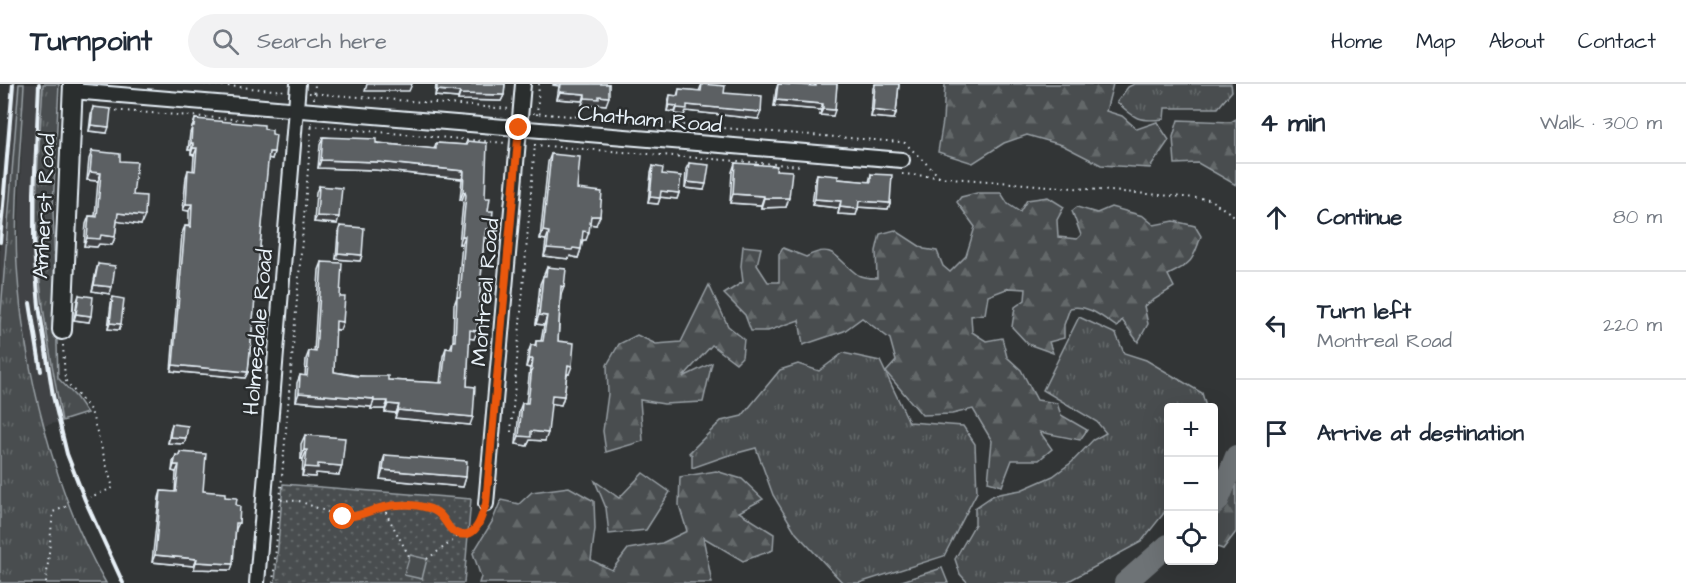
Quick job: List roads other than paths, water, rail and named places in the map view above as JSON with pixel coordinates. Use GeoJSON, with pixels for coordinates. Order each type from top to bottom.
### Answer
{"type":"FeatureCollection","features":[{"type":"Feature","properties":{"kind":"street","name":"Montreal Road"},"geometry":{"type":"LineString","coordinates":[[486,504],[523,84]]}},
{"type":"Feature","properties":{"kind":"street","name":"Chatham Road"},"geometry":{"type":"LineString","coordinates":[[73,87],[536,129],[900,167]]}},
{"type":"Feature","properties":{"kind":"street","name":"Amherst Road"},"geometry":{"type":"LineString","coordinates":[[62,330],[73,87]]}},
{"type":"Feature","properties":{"kind":"street","name":"Holmesdale Road"},"geometry":{"type":"LineString","coordinates":[[257,583],[298,88]]}},
{"type":"Feature","properties":{"kind":"waterway"},"geometry":{"type":"LineString","coordinates":[[1218,501],[1236,456]]}},
{"type":"Feature","properties":{"kind":"waterway"},"geometry":{"type":"LineString","coordinates":[[1125,583],[1164,549]]}},
{"type":"Feature","properties":{"kind":"railway"},"geometry":{"type":"LineString","coordinates":[[0,242],[13,84]]}},
{"type":"Feature","properties":{"kind":"railway"},"geometry":{"type":"LineString","coordinates":[[39,84],[34,250],[39,306],[53,396],[67,454],[85,500],[123,583]]}},
{"type":"Feature","properties":{"kind":"railway"},"geometry":{"type":"LineString","coordinates":[[30,303],[41,371]]}}]}
